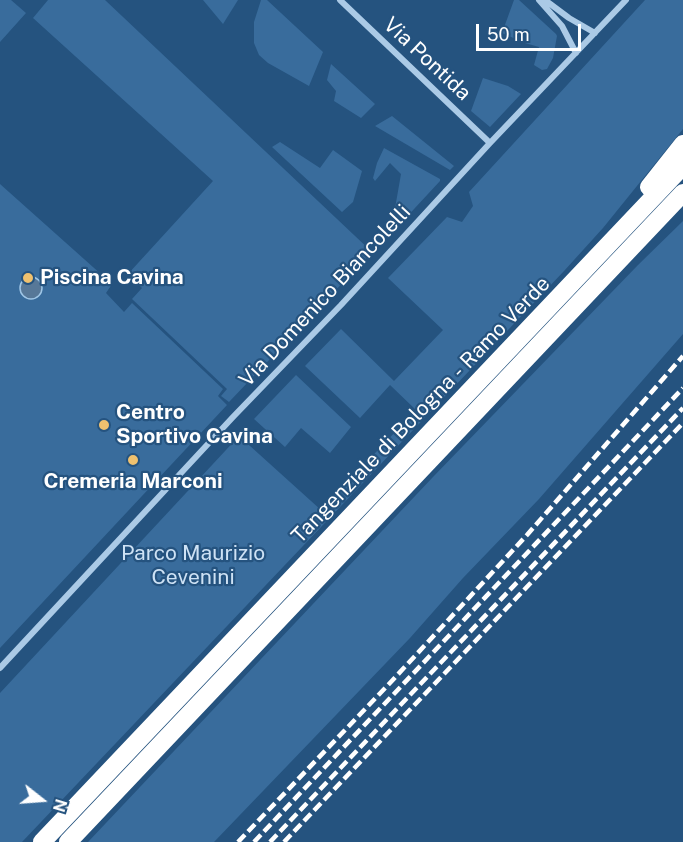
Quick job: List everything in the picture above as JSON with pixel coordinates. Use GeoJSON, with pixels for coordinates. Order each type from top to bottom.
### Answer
{"type":"FeatureCollection","features":[{"type":"Feature","properties":{"kind":"highway"},"geometry":{"type":"LineString","coordinates":[[556,300],[683,144]]}},
{"type":"Feature","properties":{"kind":"highway","name":"Tangenziale di Bologna - Ramo Verde"},"geometry":{"type":"LineString","coordinates":[[42,842],[683,166]]}},
{"type":"Feature","properties":{"kind":"highway","name":"Tangenziale di Bologna - Ramo Verde"},"geometry":{"type":"LineString","coordinates":[[68,842],[683,193]]}},
{"type":"Feature","properties":{"kind":"highway"},"geometry":{"type":"LineString","coordinates":[[552,332],[683,211]]}},
{"type":"Feature","properties":{"kind":"street","name":"Via Pontida"},"geometry":{"type":"LineString","coordinates":[[340,0],[490,143]]}},
{"type":"Feature","properties":{"kind":"street"},"geometry":{"type":"LineString","coordinates":[[539,0],[562,26],[576,53]]}},
{"type":"Feature","properties":{"kind":"street"},"geometry":{"type":"LineString","coordinates":[[545,0],[568,18],[595,33]]}},
{"type":"Feature","properties":{"kind":"street","name":"Via Domenico Biancolelli"},"geometry":{"type":"LineString","coordinates":[[0,668],[626,0]]}},
{"type":"Feature","properties":{"kind":"green space"},"geometry":{"type":"Polygon","coordinates":[[[0,0],[11,0],[26,13],[0,42],[0,0]]]}},
{"type":"Feature","properties":{"kind":"green space"},"geometry":{"type":"Polygon","coordinates":[[[48,0],[105,0],[372,252],[229,402],[221,396],[227,389],[132,299],[142,288],[128,274],[213,181],[33,18],[48,0]]]}},
{"type":"Feature","properties":{"kind":"green space"},"geometry":{"type":"Polygon","coordinates":[[[203,0],[238,0],[223,24],[203,0]]]}},
{"type":"Feature","properties":{"kind":"green space"},"geometry":{"type":"Polygon","coordinates":[[[261,0],[267,0],[323,52],[309,86],[268,63],[259,55],[254,43],[254,22],[261,0]]]}},
{"type":"Feature","properties":{"kind":"green space"},"geometry":{"type":"Polygon","coordinates":[[[514,0],[519,0],[557,36],[553,58],[547,69],[542,70],[534,65],[539,47],[502,33],[514,0]]]}},
{"type":"Feature","properties":{"kind":"green space","name":"Parco Maurizio Cevenini"},"geometry":{"type":"Polygon","coordinates":[[[645,0],[683,0],[683,129],[603,228],[564,271],[22,842],[0,842],[0,693],[239,436],[321,510],[416,410],[390,385],[360,418],[305,366],[341,329],[394,381],[443,330],[388,278],[447,217],[462,222],[473,206],[469,192],[645,0]]]}},
{"type":"Feature","properties":{"kind":"green space"},"geometry":{"type":"Polygon","coordinates":[[[331,64],[375,104],[361,118],[334,101],[336,91],[327,80],[331,64]]]}},
{"type":"Feature","properties":{"kind":"green space"},"geometry":{"type":"Polygon","coordinates":[[[483,78],[508,86],[521,94],[490,127],[471,111],[483,78]]]}},
{"type":"Feature","properties":{"kind":"green space"},"geometry":{"type":"Polygon","coordinates":[[[392,116],[454,166],[450,170],[375,126],[392,116]]]}},
{"type":"Feature","properties":{"kind":"green space"},"geometry":{"type":"Polygon","coordinates":[[[280,142],[320,168],[333,150],[362,171],[353,202],[342,212],[272,147],[280,142]]]}},
{"type":"Feature","properties":{"kind":"green space"},"geometry":{"type":"Polygon","coordinates":[[[384,148],[440,179],[402,222],[394,214],[401,174],[390,163],[375,181],[373,178],[384,148]]]}},
{"type":"Feature","properties":{"kind":"green space","name":"Centro Sportivo Cavina"},"geometry":{"type":"Polygon","coordinates":[[[0,184],[112,284],[106,293],[124,312],[132,303],[223,389],[218,396],[227,405],[0,648],[0,184]]]}},
{"type":"Feature","properties":{"kind":"green space"},"geometry":{"type":"Polygon","coordinates":[[[683,221],[683,334],[539,499],[463,578],[410,638],[214,842],[88,842],[433,477],[683,221]]]}},
{"type":"Feature","properties":{"kind":"green space"},"geometry":{"type":"Polygon","coordinates":[[[296,375],[351,427],[330,453],[301,428],[285,447],[254,419],[296,375]]]}},
{"type":"Feature","properties":{"kind":"shaded area"},"geometry":{"type":"Polygon","coordinates":[[[31,277],[39,280],[42,288],[39,296],[31,299],[23,296],[20,288],[23,280],[31,277]]]}},
{"type":"Feature","properties":{"kind":"railway"},"geometry":{"type":"LineString","coordinates":[[238,842],[527,535],[683,356]]}},
{"type":"Feature","properties":{"kind":"railway"},"geometry":{"type":"LineString","coordinates":[[254,842],[683,388]]}},
{"type":"Feature","properties":{"kind":"railway"},"geometry":{"type":"LineString","coordinates":[[270,842],[683,408]]}},
{"type":"Feature","properties":{"kind":"railway"},"geometry":{"type":"LineString","coordinates":[[284,842],[683,423]]}},
{"type":"Feature","properties":{"kind":"place","name":"Piscina Cavina"},"geometry":{"type":"Point","coordinates":[28,278]}},
{"type":"Feature","properties":{"kind":"place","name":"Centro Sportivo Cavina"},"geometry":{"type":"Point","coordinates":[104,425]}},
{"type":"Feature","properties":{"kind":"place","name":"Cremeria Marconi"},"geometry":{"type":"Point","coordinates":[133,460]}}]}
